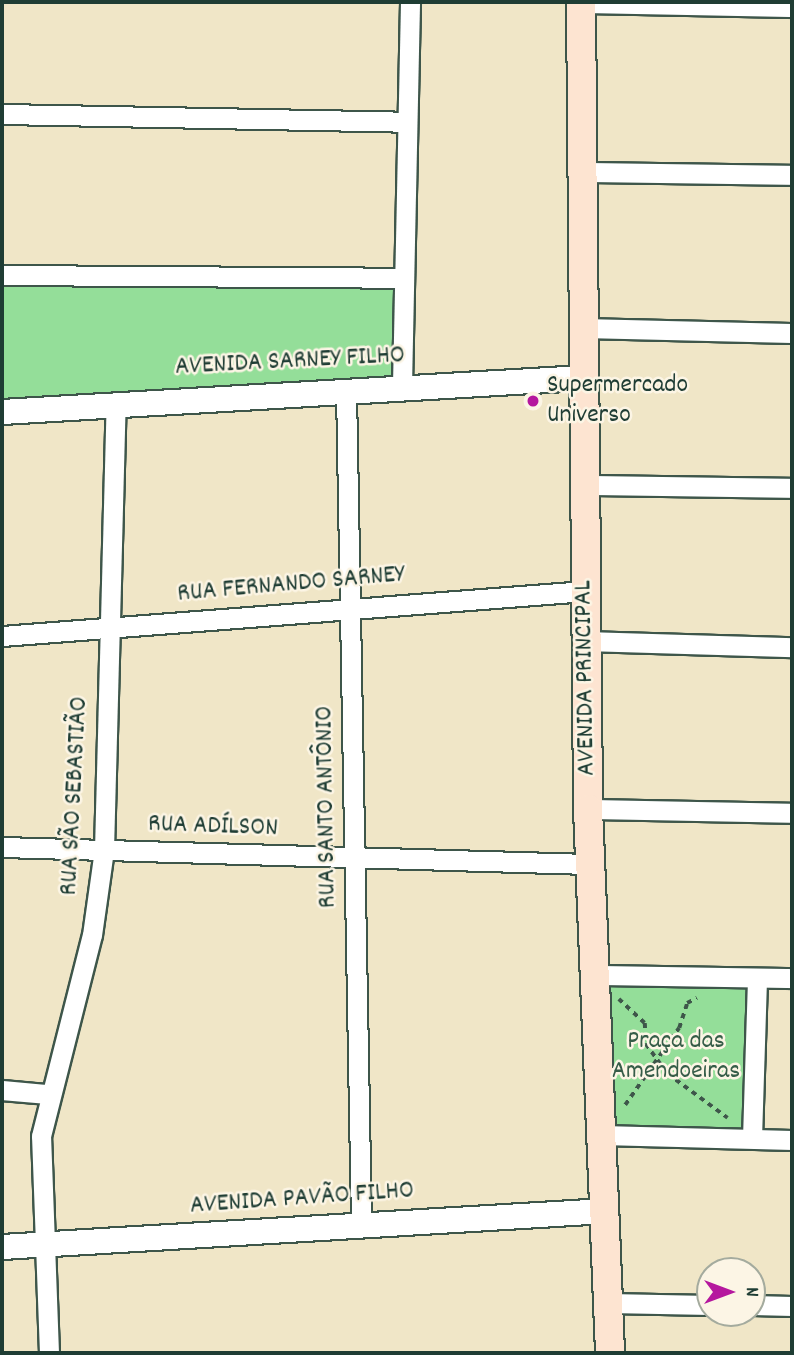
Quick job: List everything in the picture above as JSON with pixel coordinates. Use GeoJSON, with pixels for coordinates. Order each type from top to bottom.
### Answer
{"type":"FeatureCollection","features":[{"type":"Feature","properties":{"kind":"main road","name":"AVENIDA PRINCIPAL"},"geometry":{"type":"LineString","coordinates":[[581,2],[580,172],[588,809],[610,1353]]}},
{"type":"Feature","properties":{"kind":"street"},"geometry":{"type":"LineString","coordinates":[[402,385],[410,2]]}},
{"type":"Feature","properties":{"kind":"street"},"geometry":{"type":"LineString","coordinates":[[581,2],[792,7]]}},
{"type":"Feature","properties":{"kind":"street"},"geometry":{"type":"LineString","coordinates":[[2,114],[407,122]]}},
{"type":"Feature","properties":{"kind":"street"},"geometry":{"type":"LineString","coordinates":[[580,172],[792,175]]}},
{"type":"Feature","properties":{"kind":"street"},"geometry":{"type":"LineString","coordinates":[[2,275],[404,278]]}},
{"type":"Feature","properties":{"kind":"street"},"geometry":{"type":"LineString","coordinates":[[582,328],[792,333]]}},
{"type":"Feature","properties":{"kind":"street","name":"AVENIDA SARNEY FILHO"},"geometry":{"type":"LineString","coordinates":[[2,412],[116,402],[402,385],[583,378]]}},
{"type":"Feature","properties":{"kind":"street","name":"RUA SANTO ANTÔNIO"},"geometry":{"type":"LineString","coordinates":[[346,389],[361,1224]]}},
{"type":"Feature","properties":{"kind":"street","name":"RUA SÃO SEBASTIÃO"},"geometry":{"type":"LineString","coordinates":[[49,1353],[41,1245],[47,1094],[92,935],[104,850],[116,402]]}},
{"type":"Feature","properties":{"kind":"street"},"geometry":{"type":"LineString","coordinates":[[584,485],[792,488]]}},
{"type":"Feature","properties":{"kind":"street","name":"RUA FERNANDO SARNEY"},"geometry":{"type":"LineString","coordinates":[[2,636],[350,605],[585,591]]}},
{"type":"Feature","properties":{"kind":"street"},"geometry":{"type":"LineString","coordinates":[[586,641],[792,646]]}},
{"type":"Feature","properties":{"kind":"street"},"geometry":{"type":"LineString","coordinates":[[588,809],[792,813]]}},
{"type":"Feature","properties":{"kind":"street","name":"RUA ADÍLSON"},"geometry":{"type":"LineString","coordinates":[[2,847],[590,864]]}},
{"type":"Feature","properties":{"kind":"street"},"geometry":{"type":"LineString","coordinates":[[595,975],[792,978]]}},
{"type":"Feature","properties":{"kind":"street"},"geometry":{"type":"LineString","coordinates":[[752,1139],[757,978]]}},
{"type":"Feature","properties":{"kind":"street"},"geometry":{"type":"LineString","coordinates":[[2,1090],[47,1094]]}},
{"type":"Feature","properties":{"kind":"street"},"geometry":{"type":"LineString","coordinates":[[602,1135],[792,1139]]}},
{"type":"Feature","properties":{"kind":"street","name":"AVENIDA PAVÃO FILHO"},"geometry":{"type":"LineString","coordinates":[[2,1247],[606,1211]]}},
{"type":"Feature","properties":{"kind":"street"},"geometry":{"type":"LineString","coordinates":[[608,1303],[696,1305]]}},
{"type":"Feature","properties":{"kind":"street"},"geometry":{"type":"LineString","coordinates":[[766,1305],[792,1306]]}},
{"type":"Feature","properties":{"kind":"path"},"geometry":{"type":"LineString","coordinates":[[595,975],[645,1023],[656,1058],[668,1074],[738,1125],[725,1126]]}},
{"type":"Feature","properties":{"kind":"path"},"geometry":{"type":"LineString","coordinates":[[602,1135],[679,1028],[687,1003],[712,991]]}},
{"type":"Feature","properties":{"kind":"green space"},"geometry":{"type":"Polygon","coordinates":[[[2,270],[402,274],[401,384],[2,414],[2,270]]]}},
{"type":"Feature","properties":{"kind":"green space","name":"Praça das Amendoeiras"},"geometry":{"type":"Polygon","coordinates":[[[597,977],[754,980],[751,1136],[594,1133],[597,977]]]}},
{"type":"Feature","properties":{"kind":"place","name":"Supermercado Universo"},"geometry":{"type":"Point","coordinates":[533,401]}}]}
